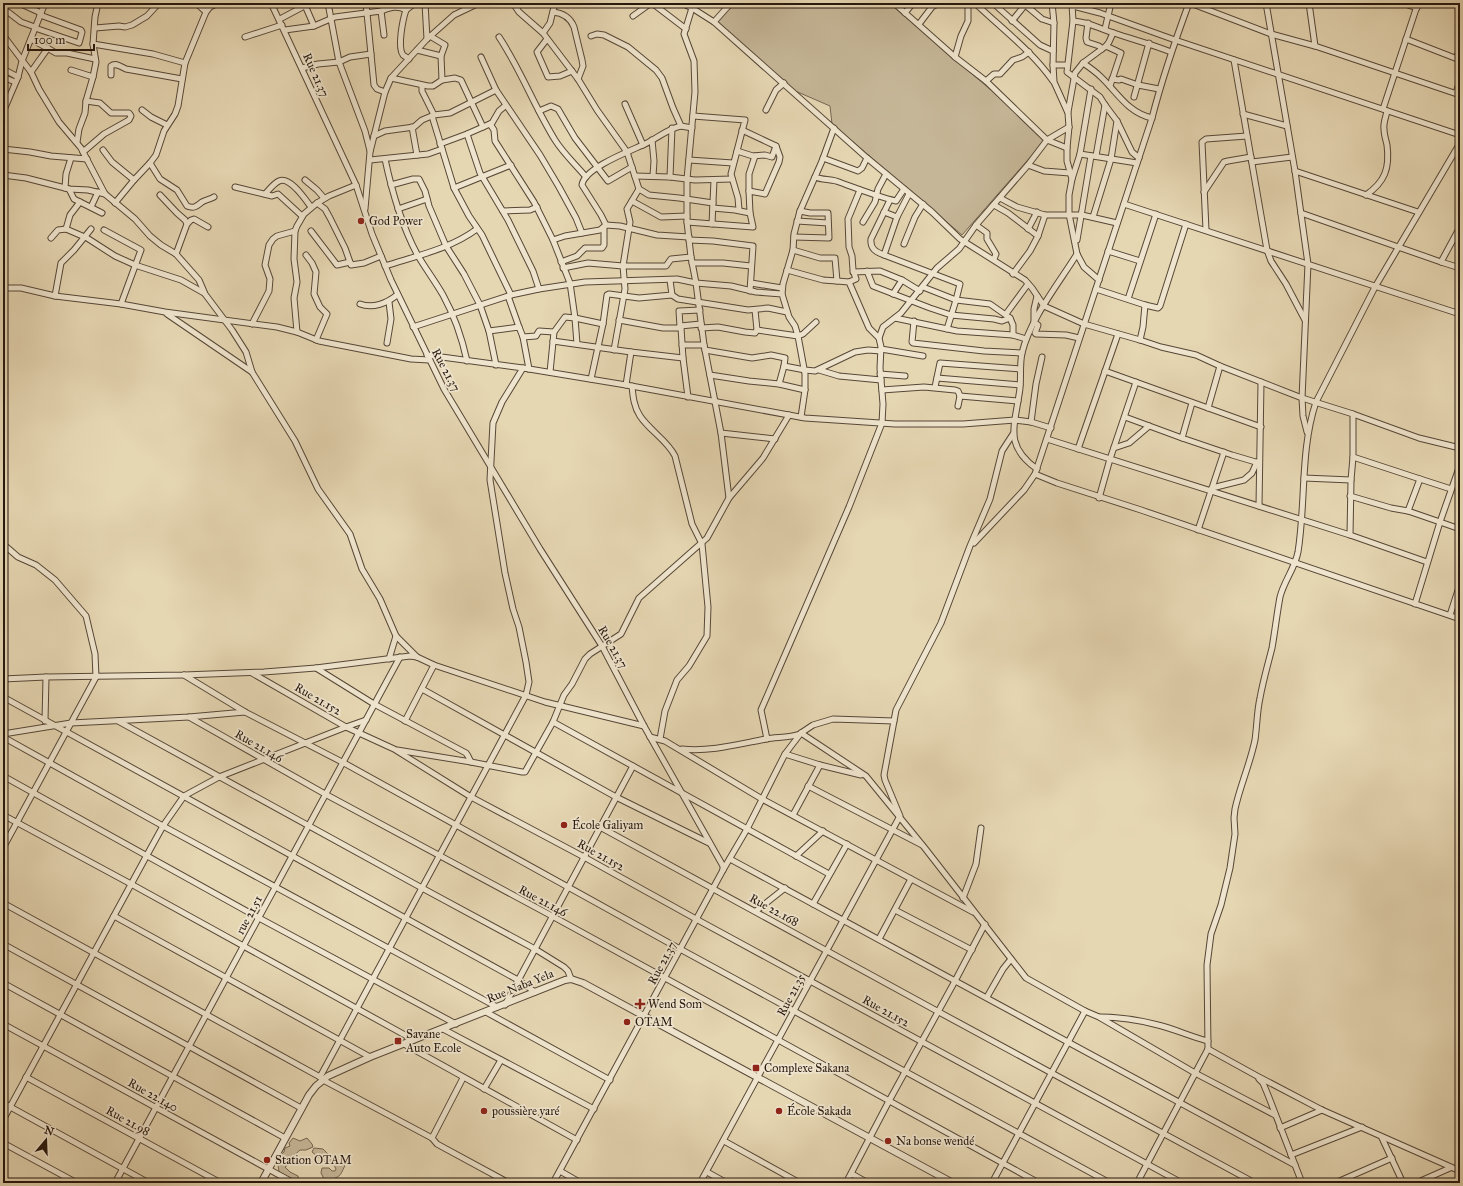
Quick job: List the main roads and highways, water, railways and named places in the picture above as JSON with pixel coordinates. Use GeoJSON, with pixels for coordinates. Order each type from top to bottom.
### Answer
{"type":"FeatureCollection","features":[{"type":"Feature","properties":{"kind":"place","name":"God Power"},"geometry":{"type":"Point","coordinates":[361,221]}},
{"type":"Feature","properties":{"kind":"place","name":"École Galiyam"},"geometry":{"type":"Point","coordinates":[564,825]}},
{"type":"Feature","properties":{"kind":"place","name":"Wend Som"},"geometry":{"type":"Point","coordinates":[640,1004]}},
{"type":"Feature","properties":{"kind":"place","name":"OTAM"},"geometry":{"type":"Point","coordinates":[627,1022]}},
{"type":"Feature","properties":{"kind":"place","name":"Savane Auto Ecole"},"geometry":{"type":"Point","coordinates":[398,1041]}},
{"type":"Feature","properties":{"kind":"place","name":"Complexe Sakana"},"geometry":{"type":"Point","coordinates":[756,1068]}},
{"type":"Feature","properties":{"kind":"place","name":"poussière yaré"},"geometry":{"type":"Point","coordinates":[484,1111]}},
{"type":"Feature","properties":{"kind":"place","name":"École Sakada"},"geometry":{"type":"Point","coordinates":[779,1111]}},
{"type":"Feature","properties":{"kind":"place","name":"Na bonse wendé"},"geometry":{"type":"Point","coordinates":[888,1141]}},
{"type":"Feature","properties":{"kind":"place","name":"Station OTAM"},"geometry":{"type":"Point","coordinates":[267,1160]}}]}
